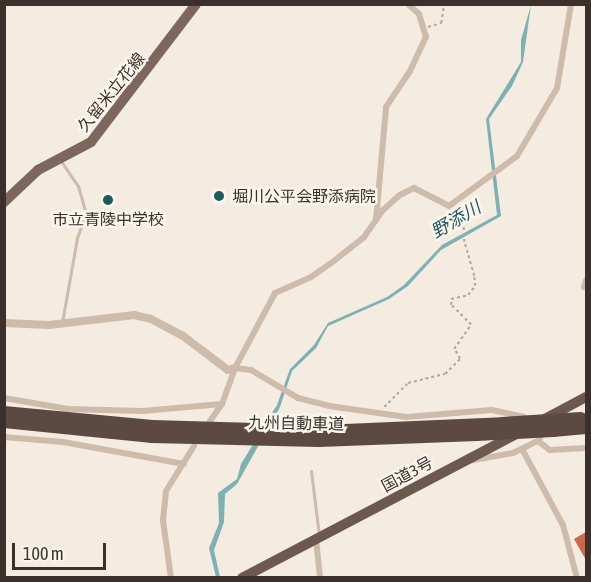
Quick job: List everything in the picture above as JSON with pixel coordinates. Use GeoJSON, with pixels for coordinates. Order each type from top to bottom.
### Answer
{"type":"FeatureCollection","features":[{"type":"Feature","properties":{"kind":"highway","name":"国道3号"},"geometry":{"type":"LineString","coordinates":[[242,578],[586,397]]}},
{"type":"Feature","properties":{"kind":"highway","name":"九州自動車道"},"geometry":{"type":"LineString","coordinates":[[4,412],[152,426],[322,431],[585,421]]}},
{"type":"Feature","properties":{"kind":"highway","name":"九州自動車道"},"geometry":{"type":"LineString","coordinates":[[4,422],[152,437],[330,441],[554,431],[585,421]]}},
{"type":"Feature","properties":{"kind":"main road","name":"久留米立花線"},"geometry":{"type":"LineString","coordinates":[[4,202],[38,170],[59,158],[80,151],[104,129],[196,4]]}},
{"type":"Feature","properties":{"kind":"street"},"geometry":{"type":"LineString","coordinates":[[376,221],[386,107],[418,55],[426,37],[419,14],[408,4]]}},
{"type":"Feature","properties":{"kind":"street"},"geometry":{"type":"LineString","coordinates":[[210,421],[222,404],[235,368],[275,293],[335,260],[364,237],[400,195],[414,188],[449,207],[517,156],[557,88],[572,4]]}},
{"type":"Feature","properties":{"kind":"street"},"geometry":{"type":"LineString","coordinates":[[4,323],[62,324],[116,316],[151,319],[183,336],[228,370],[235,368],[251,370],[298,398],[313,404],[380,411],[406,417],[492,410],[550,416],[538,441],[522,449],[464,462]]}},
{"type":"Feature","properties":{"kind":"street"},"geometry":{"type":"LineString","coordinates":[[4,398],[68,409],[143,411],[222,404]]}},
{"type":"Feature","properties":{"kind":"street"},"geometry":{"type":"LineString","coordinates":[[4,437],[63,442],[184,464]]}},
{"type":"Feature","properties":{"kind":"street"},"geometry":{"type":"LineString","coordinates":[[538,441],[550,450],[586,448]]}},
{"type":"Feature","properties":{"kind":"street"},"geometry":{"type":"LineString","coordinates":[[171,578],[163,520],[166,491],[194,446]]}},
{"type":"Feature","properties":{"kind":"street"},"geometry":{"type":"LineString","coordinates":[[522,449],[562,525],[578,578]]}},
{"type":"Feature","properties":{"kind":"street"},"geometry":{"type":"LineString","coordinates":[[317,538],[320,578]]}},
{"type":"Feature","properties":{"kind":"lane"},"geometry":{"type":"LineString","coordinates":[[59,158],[78,186],[86,214],[77,238],[62,324]]}},
{"type":"Feature","properties":{"kind":"lane"},"geometry":{"type":"LineString","coordinates":[[311,471],[317,538]]}},
{"type":"Feature","properties":{"kind":"path"},"geometry":{"type":"LineString","coordinates":[[424,28],[441,23],[444,4]]}},
{"type":"Feature","properties":{"kind":"path"},"geometry":{"type":"LineString","coordinates":[[380,411],[408,383],[445,374],[460,359],[454,349],[471,325],[451,305],[451,299],[468,295],[474,286],[474,276],[464,242],[463,217],[449,207]]}},
{"type":"Feature","properties":{"kind":"water"},"geometry":{"type":"Polygon","coordinates":[[[531,5],[523,62],[512,86],[489,119],[501,216],[441,250],[408,286],[389,299],[328,326],[316,348],[292,371],[280,407],[237,484],[225,494],[224,522],[214,550],[220,577],[216,577],[209,548],[219,523],[218,493],[237,479],[241,464],[277,405],[290,369],[314,345],[328,323],[387,297],[404,285],[442,245],[497,215],[486,119],[521,62],[521,40],[531,5]]]}},
{"type":"Feature","properties":{"kind":"building"},"geometry":{"type":"Polygon","coordinates":[[[586,532],[586,560],[574,539],[586,532]]]}},
{"type":"Feature","properties":{"kind":"place","name":"堀川公平会野添病院"},"geometry":{"type":"Point","coordinates":[219,196]}},
{"type":"Feature","properties":{"kind":"place","name":"市立青陵中学校"},"geometry":{"type":"Point","coordinates":[108,200]}},
{"type":"Feature","properties":{"kind":"water label","name":"野添川"},"geometry":{"type":"Point","coordinates":[456,220]}}]}
